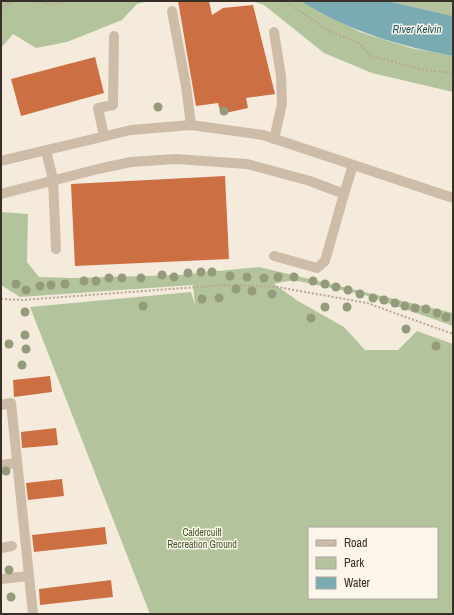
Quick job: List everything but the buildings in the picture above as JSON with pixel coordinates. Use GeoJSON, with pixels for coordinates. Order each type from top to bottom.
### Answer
{"type":"FeatureCollection","features":[{"type":"Feature","properties":{"kind":"street"},"geometry":{"type":"LineString","coordinates":[[172,11],[186,86],[191,125]]}},
{"type":"Feature","properties":{"kind":"street"},"geometry":{"type":"LineString","coordinates":[[274,32],[281,76],[282,104],[274,139]]}},
{"type":"Feature","properties":{"kind":"street"},"geometry":{"type":"LineString","coordinates":[[104,136],[98,108],[113,105],[114,36]]}},
{"type":"Feature","properties":{"kind":"street"},"geometry":{"type":"LineString","coordinates":[[1,161],[131,130],[191,125],[263,135],[453,198]]}},
{"type":"Feature","properties":{"kind":"street"},"geometry":{"type":"LineString","coordinates":[[46,150],[53,179],[56,249]]}},
{"type":"Feature","properties":{"kind":"street"},"geometry":{"type":"LineString","coordinates":[[1,194],[53,179],[131,162],[176,159],[247,164],[310,181],[344,194]]}},
{"type":"Feature","properties":{"kind":"street"},"geometry":{"type":"LineString","coordinates":[[274,256],[317,268],[325,262],[353,165]]}},
{"type":"Feature","properties":{"kind":"street"},"geometry":{"type":"LineString","coordinates":[[1,404],[11,403],[33,614]]}},
{"type":"Feature","properties":{"kind":"street"},"geometry":{"type":"LineString","coordinates":[[1,465],[17,463]]}},
{"type":"Feature","properties":{"kind":"street"},"geometry":{"type":"LineString","coordinates":[[1,548],[12,546]]}},
{"type":"Feature","properties":{"kind":"street"},"geometry":{"type":"LineString","coordinates":[[2,579],[29,576]]}},
{"type":"Feature","properties":{"kind":"path"},"geometry":{"type":"LineString","coordinates":[[1,9],[10,2],[21,1]]}},
{"type":"Feature","properties":{"kind":"path"},"geometry":{"type":"LineString","coordinates":[[35,1],[52,6],[63,1]]}},
{"type":"Feature","properties":{"kind":"path"},"geometry":{"type":"LineString","coordinates":[[285,1],[329,31],[359,43],[371,56],[424,70],[453,73]]}},
{"type":"Feature","properties":{"kind":"path"},"geometry":{"type":"LineString","coordinates":[[1,299],[22,300],[224,285],[277,287],[367,303],[453,334]]}},
{"type":"Feature","properties":{"kind":"green space"},"geometry":{"type":"Polygon","coordinates":[[[1,1],[148,1],[137,4],[122,20],[67,42],[36,48],[13,34],[1,48],[1,1]]]}},
{"type":"Feature","properties":{"kind":"green space"},"geometry":{"type":"Polygon","coordinates":[[[252,1],[301,1],[360,32],[411,48],[453,56],[453,92],[372,73],[324,53],[264,5],[252,1]]]}},
{"type":"Feature","properties":{"kind":"green space"},"geometry":{"type":"Polygon","coordinates":[[[387,1],[453,1],[453,16],[387,1]]]}},
{"type":"Feature","properties":{"kind":"green space","name":"Caldercuilt Recreation Ground"},"geometry":{"type":"Polygon","coordinates":[[[1,212],[28,214],[27,262],[39,277],[72,278],[178,275],[259,267],[453,313],[453,326],[365,295],[293,280],[274,284],[298,301],[344,327],[365,350],[398,350],[417,331],[453,344],[453,614],[150,614],[30,307],[191,292],[195,305],[193,285],[20,297],[1,285],[1,212]]]}},
{"type":"Feature","properties":{"kind":"water","name":"River Kelvin"},"geometry":{"type":"Polygon","coordinates":[[[301,1],[387,1],[453,16],[453,56],[374,36],[337,21],[301,1]]]}}]}
